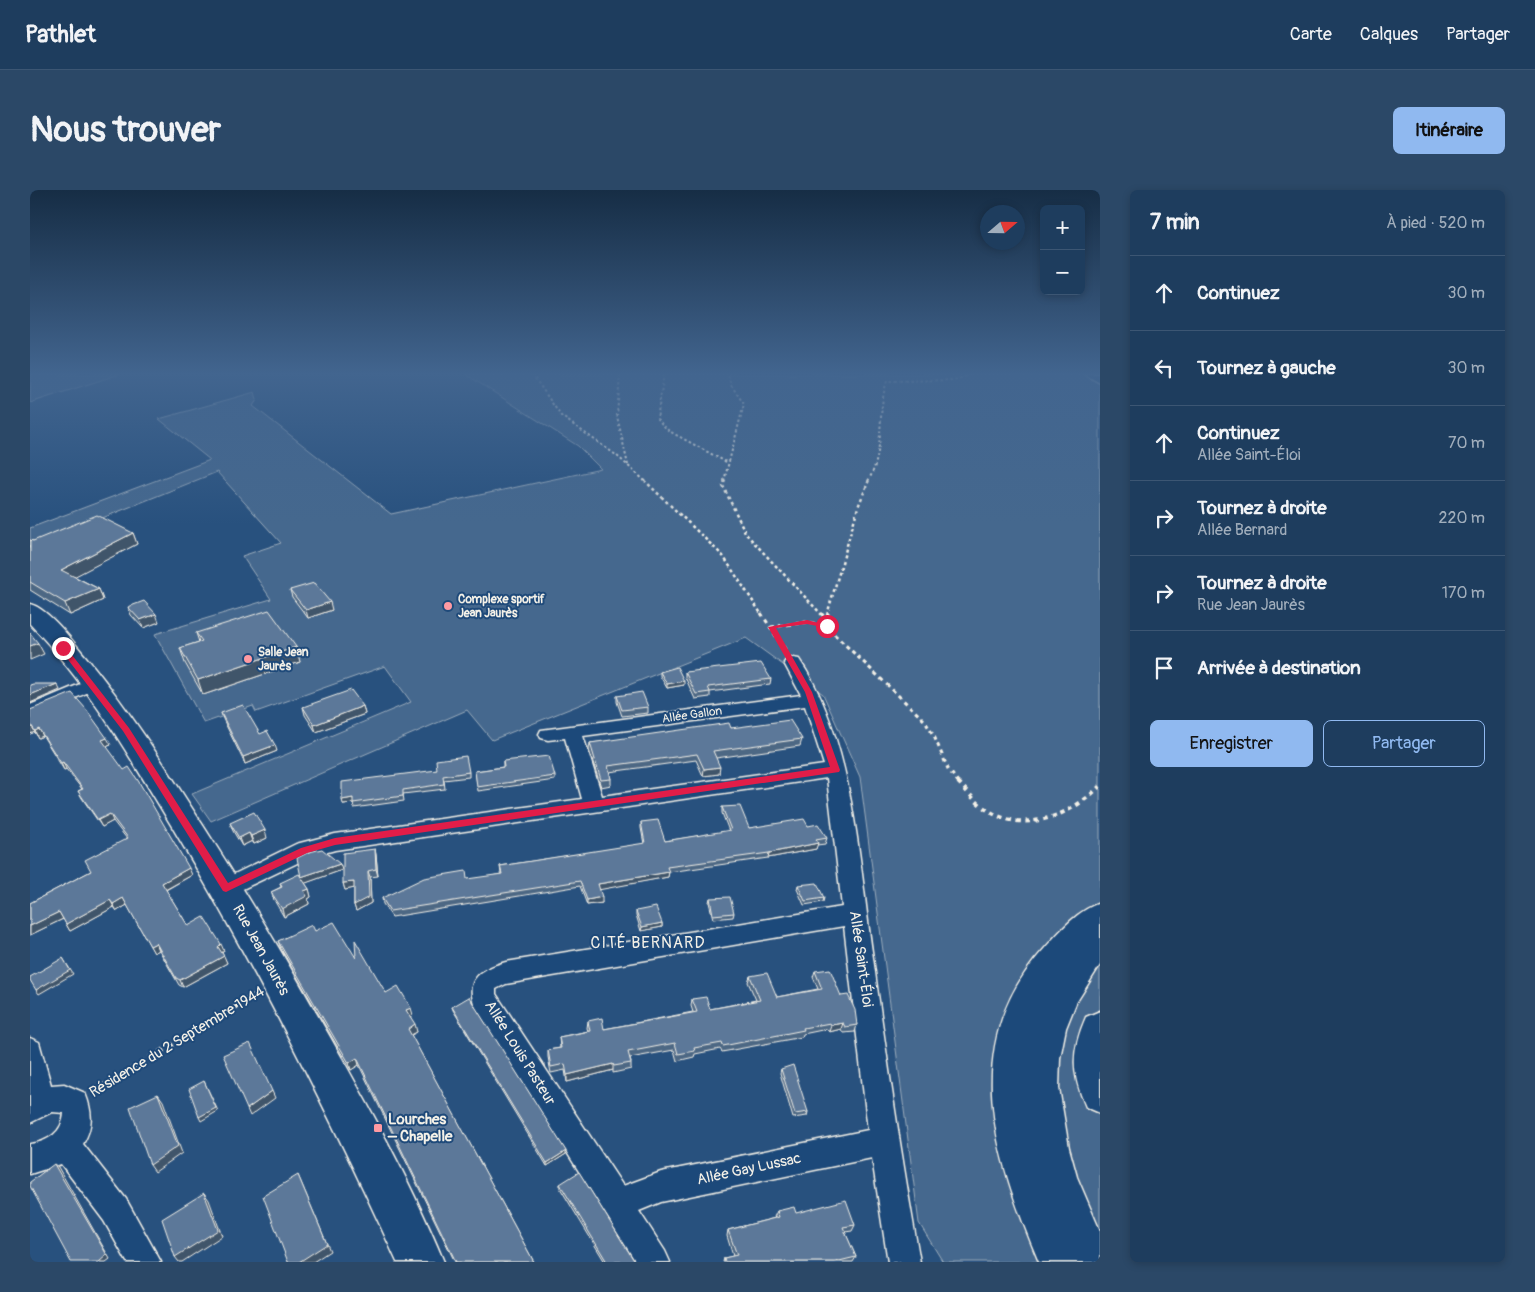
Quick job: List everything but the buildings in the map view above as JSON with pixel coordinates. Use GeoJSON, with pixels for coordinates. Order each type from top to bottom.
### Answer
{"type":"FeatureCollection","features":[{"type":"Feature","properties":{"kind":"main road","name":"Rue Jean Jaurès"},"geometry":{"type":"LineString","coordinates":[[30,611],[56,638],[126,730],[226,888],[279,981],[361,1139],[421,1262]]}},
{"type":"Feature","properties":{"kind":"main road"},"geometry":{"type":"LineString","coordinates":[[1062,1262],[1034,1196],[1022,1156],[1012,1095],[1012,1059],[1019,1027],[1031,996],[1065,949],[1100,917]]}},
{"type":"Feature","properties":{"kind":"main road"},"geometry":{"type":"LineString","coordinates":[[1090,1262],[1067,1209],[1048,1149],[1041,1117],[1038,1068],[1047,1027],[1055,1008],[1100,935]]}},
{"type":"Feature","properties":{"kind":"main road"},"geometry":{"type":"LineString","coordinates":[[1100,1029],[1094,1066],[1100,1093]]}},
{"type":"Feature","properties":{"kind":"street","name":"Allée Saint-Éloi"},"geometry":{"type":"LineString","coordinates":[[793,663],[811,699],[836,770],[884,1140],[904,1262]]}},
{"type":"Feature","properties":{"kind":"street"},"geometry":{"type":"LineString","coordinates":[[30,712],[92,684]]}},
{"type":"Feature","properties":{"kind":"street","name":"Allée Gallon"},"geometry":{"type":"LineString","coordinates":[[548,734],[811,699]]}},
{"type":"Feature","properties":{"kind":"street"},"geometry":{"type":"LineString","coordinates":[[572,731],[594,805]]}},
{"type":"Feature","properties":{"kind":"street"},"geometry":{"type":"LineString","coordinates":[[226,888],[304,850],[324,844],[836,770]]}},
{"type":"Feature","properties":{"kind":"street","name":"Allée Louis Pasteur"},"geometry":{"type":"LineString","coordinates":[[654,1262],[485,1000],[483,993],[485,982],[490,978],[506,973],[855,915]]}},
{"type":"Feature","properties":{"kind":"street"},"geometry":{"type":"LineString","coordinates":[[30,1051],[36,1105],[58,1097],[68,1098],[76,1103],[79,1111],[74,1133],[64,1144],[46,1156],[30,1159]]}},
{"type":"Feature","properties":{"kind":"street","name":"Allée Gay Lussac"},"geometry":{"type":"LineString","coordinates":[[618,1207],[634,1196],[661,1187],[884,1140]]}},
{"type":"Feature","properties":{"kind":"street"},"geometry":{"type":"LineString","coordinates":[[64,1144],[115,1210],[146,1262]]}},
{"type":"Feature","properties":{"kind":"path"},"geometry":{"type":"LineString","coordinates":[[573,424],[596,439],[628,465],[667,500],[723,556],[793,663]]}},
{"type":"Feature","properties":{"kind":"path"},"geometry":{"type":"LineString","coordinates":[[619,424],[628,465]]}},
{"type":"Feature","properties":{"kind":"path"},"geometry":{"type":"LineString","coordinates":[[662,424],[669,431],[728,463]]}},
{"type":"Feature","properties":{"kind":"path"},"geometry":{"type":"LineString","coordinates":[[739,424],[723,486],[746,534],[826,619]]}},
{"type":"Feature","properties":{"kind":"path"},"geometry":{"type":"LineString","coordinates":[[827,626],[826,619],[864,487],[876,465],[879,424]]}},
{"type":"Feature","properties":{"kind":"path"},"geometry":{"type":"LineString","coordinates":[[771,627],[807,622],[827,626],[863,664],[928,724],[952,774],[990,812],[1019,821],[1042,821],[1062,814],[1092,796],[1100,786]]}},
{"type":"Feature","properties":{"kind":"path","name":"Résidence du 2 Septembre 1944"},"geometry":{"type":"LineString","coordinates":[[76,1103],[279,981]]}},
{"type":"Feature","properties":{"kind":"shaded area"},"geometry":{"type":"Polygon","coordinates":[[[165,424],[276,424],[391,514],[601,469],[578,446],[544,424],[1100,424],[1100,1262],[943,1262],[919,1223],[860,777],[823,694],[746,638],[492,740],[467,710],[211,821],[192,794],[411,702],[385,666],[256,712],[253,706],[204,723],[155,634],[271,599],[242,556],[281,543],[217,472],[30,547],[30,528],[210,460],[165,424]]]}},
{"type":"Feature","properties":{"kind":"place","name":"Complexe sportif Jean Jaurès"},"geometry":{"type":"Point","coordinates":[448,606]}},
{"type":"Feature","properties":{"kind":"place","name":"Salle Jean Jaurès"},"geometry":{"type":"Point","coordinates":[248,659]}},
{"type":"Feature","properties":{"kind":"place","name":"Lourches – Chapelle"},"geometry":{"type":"Point","coordinates":[378,1128]}},
{"type":"Feature","properties":{"kind":"district","name":"CITÉ BERNARD"},"geometry":{"type":"Point","coordinates":[648,943]}},
{"type":"Feature","properties":{"kind":"route"},"geometry":{"type":"LineString","coordinates":[[63,648],[126,730],[226,888],[304,850],[324,844],[836,770],[804,683],[771,627],[807,622],[827,626]]}}]}
